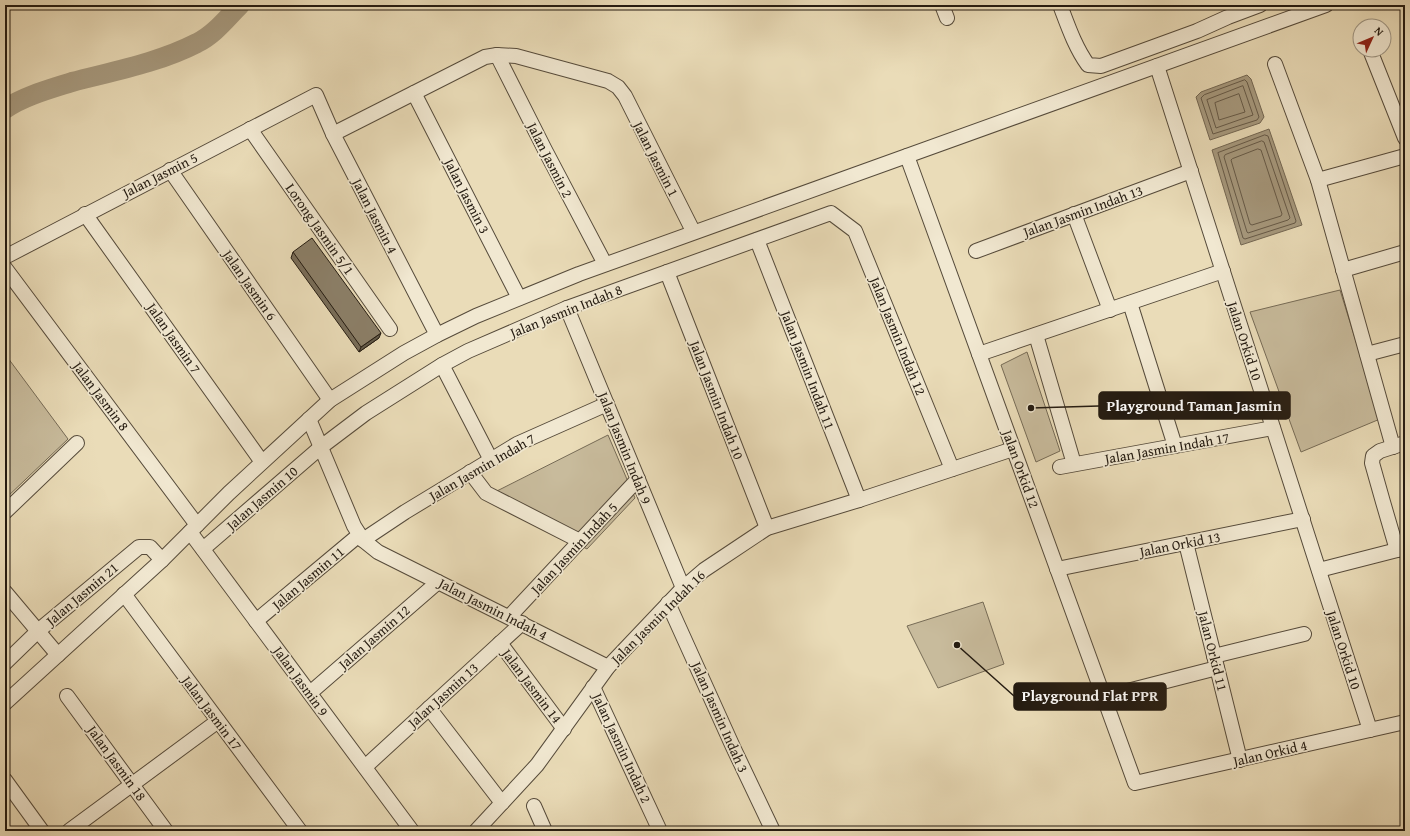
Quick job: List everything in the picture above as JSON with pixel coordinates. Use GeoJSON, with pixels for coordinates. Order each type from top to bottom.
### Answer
{"type":"FeatureCollection","features":[{"type":"Feature","properties":{"kind":"street"},"geometry":{"type":"LineString","coordinates":[[1060,5],[1068,29],[1079,53],[1088,66],[1101,66],[1197,31],[1260,5]]}},
{"type":"Feature","properties":{"kind":"street"},"geometry":{"type":"LineString","coordinates":[[5,703],[162,560],[262,462],[330,400],[387,363],[437,335],[476,316],[604,264],[1326,5]]}},
{"type":"Feature","properties":{"kind":"street"},"geometry":{"type":"LineString","coordinates":[[333,134],[485,57],[498,54]]}},
{"type":"Feature","properties":{"kind":"street","name":"Jalan Jasmin 1"},"geometry":{"type":"LineString","coordinates":[[498,54],[516,56],[608,81],[618,87],[625,96],[693,232]]}},
{"type":"Feature","properties":{"kind":"street","name":"Jalan Jasmin 2"},"geometry":{"type":"LineString","coordinates":[[498,54],[545,150],[604,264]]}},
{"type":"Feature","properties":{"kind":"street"},"geometry":{"type":"LineString","coordinates":[[1373,58],[1405,138]]}},
{"type":"Feature","properties":{"kind":"street"},"geometry":{"type":"LineString","coordinates":[[1275,64],[1318,180],[1367,354],[1399,445],[1373,456],[1372,463],[1382,502],[1401,549],[1319,570]]}},
{"type":"Feature","properties":{"kind":"street","name":"Jalan Orkid 10"},"geometry":{"type":"LineString","coordinates":[[1157,66],[1370,730]]}},
{"type":"Feature","properties":{"kind":"street","name":"Jalan Jasmin 3"},"geometry":{"type":"LineString","coordinates":[[414,93],[519,298]]}},
{"type":"Feature","properties":{"kind":"street","name":"Jalan Jasmin 4"},"geometry":{"type":"LineString","coordinates":[[316,95],[333,134],[437,335]]}},
{"type":"Feature","properties":{"kind":"street","name":"Jalan Jasmin 5"},"geometry":{"type":"LineString","coordinates":[[5,257],[316,95]]}},
{"type":"Feature","properties":{"kind":"street","name":"Lorong Jasmin 5/1"},"geometry":{"type":"LineString","coordinates":[[250,129],[390,329]]}},
{"type":"Feature","properties":{"kind":"street","name":"Jalan Orkid 12"},"geometry":{"type":"LineString","coordinates":[[907,156],[1135,783]]}},
{"type":"Feature","properties":{"kind":"street"},"geometry":{"type":"LineString","coordinates":[[1318,180],[1405,156]]}},
{"type":"Feature","properties":{"kind":"street","name":"Jalan Jasmin 6"},"geometry":{"type":"LineString","coordinates":[[170,170],[330,400]]}},
{"type":"Feature","properties":{"kind":"street","name":"Jalan Jasmin Indah 13"},"geometry":{"type":"LineString","coordinates":[[976,251],[1191,171]]}},
{"type":"Feature","properties":{"kind":"street","name":"Jalan Jasmin Indah 8"},"geometry":{"type":"LineString","coordinates":[[321,447],[372,409],[442,365],[468,351],[567,308],[831,213]]}},
{"type":"Feature","properties":{"kind":"street","name":"Jalan Jasmin Indah 12"},"geometry":{"type":"LineString","coordinates":[[831,213],[844,221],[855,231],[952,469]]}},
{"type":"Feature","properties":{"kind":"street","name":"Jalan Jasmin 7"},"geometry":{"type":"LineString","coordinates":[[85,214],[262,462]]}},
{"type":"Feature","properties":{"kind":"street"},"geometry":{"type":"LineString","coordinates":[[1074,214],[1110,310]]}},
{"type":"Feature","properties":{"kind":"street","name":"Jalan Jasmin Indah 11"},"geometry":{"type":"LineString","coordinates":[[757,240],[859,500]]}},
{"type":"Feature","properties":{"kind":"street"},"geometry":{"type":"LineString","coordinates":[[1343,270],[1405,252]]}},
{"type":"Feature","properties":{"kind":"street","name":"Jalan Jasmin 8"},"geometry":{"type":"LineString","coordinates":[[5,268],[194,528]]}},
{"type":"Feature","properties":{"kind":"street"},"geometry":{"type":"LineString","coordinates":[[979,354],[1223,271]]}},
{"type":"Feature","properties":{"kind":"street","name":"Jalan Jasmin Indah 10"},"geometry":{"type":"LineString","coordinates":[[667,272],[767,528]]}},
{"type":"Feature","properties":{"kind":"street"},"geometry":{"type":"LineString","coordinates":[[1130,303],[1176,446]]}},
{"type":"Feature","properties":{"kind":"street","name":"Jalan Jasmin Indah 9"},"geometry":{"type":"LineString","coordinates":[[567,308],[683,588]]}},
{"type":"Feature","properties":{"kind":"street"},"geometry":{"type":"LineString","coordinates":[[1036,335],[1074,464]]}},
{"type":"Feature","properties":{"kind":"street"},"geometry":{"type":"LineString","coordinates":[[1367,354],[1405,344]]}},
{"type":"Feature","properties":{"kind":"street"},"geometry":{"type":"LineString","coordinates":[[442,365],[491,460]]}},
{"type":"Feature","properties":{"kind":"street","name":"Jalan Jasmin Indah 7"},"geometry":{"type":"LineString","coordinates":[[361,537],[517,444],[607,404]]}},
{"type":"Feature","properties":{"kind":"street"},"geometry":{"type":"LineString","coordinates":[[309,419],[354,526],[361,537]]}},
{"type":"Feature","properties":{"kind":"street","name":"Jalan Jasmin Indah 17"},"geometry":{"type":"LineString","coordinates":[[1060,467],[1274,428]]}},
{"type":"Feature","properties":{"kind":"street"},"geometry":{"type":"LineString","coordinates":[[5,512],[77,443]]}},
{"type":"Feature","properties":{"kind":"street","name":"Jalan Jasmin 10"},"geometry":{"type":"LineString","coordinates":[[203,549],[321,447]]}},
{"type":"Feature","properties":{"kind":"street","name":"Jalan Jasmin Indah 16"},"geometry":{"type":"LineString","coordinates":[[476,831],[537,765],[608,667],[668,603],[704,570],[767,528],[859,500],[1013,449]]}},
{"type":"Feature","properties":{"kind":"street"},"geometry":{"type":"LineString","coordinates":[[470,472],[486,493],[580,541]]}},
{"type":"Feature","properties":{"kind":"street","name":"Jalan Jasmin Indah 5"},"geometry":{"type":"LineString","coordinates":[[516,620],[580,541],[638,479]]}},
{"type":"Feature","properties":{"kind":"street","name":"Jalan Orkid 13"},"geometry":{"type":"LineString","coordinates":[[1057,569],[1303,520]]}},
{"type":"Feature","properties":{"kind":"street","name":"Jalan Jasmin 9"},"geometry":{"type":"LineString","coordinates":[[194,528],[203,549],[412,831]]}},
{"type":"Feature","properties":{"kind":"street","name":"Jalan Jasmin Indah 4"},"geometry":{"type":"LineString","coordinates":[[361,537],[378,552],[608,667]]}},
{"type":"Feature","properties":{"kind":"street","name":"Jalan Jasmin 11"},"geometry":{"type":"LineString","coordinates":[[256,621],[361,537]]}},
{"type":"Feature","properties":{"kind":"street","name":"Jalan Orkid 11"},"geometry":{"type":"LineString","coordinates":[[1186,543],[1240,760]]}},
{"type":"Feature","properties":{"kind":"street","name":"Jalan Jasmin 21"},"geometry":{"type":"LineString","coordinates":[[5,663],[38,631],[139,547],[150,547],[162,560]]}},
{"type":"Feature","properties":{"kind":"street","name":"Jalan Jasmin 12"},"geometry":{"type":"LineString","coordinates":[[310,693],[438,582]]}},
{"type":"Feature","properties":{"kind":"street"},"geometry":{"type":"LineString","coordinates":[[5,592],[58,655]]}},
{"type":"Feature","properties":{"kind":"street","name":"Jalan Jasmin 17"},"geometry":{"type":"LineString","coordinates":[[124,594],[300,831]]}},
{"type":"Feature","properties":{"kind":"street","name":"Jalan Jasmin Indah 3"},"geometry":{"type":"LineString","coordinates":[[668,603],[733,748],[773,831]]}},
{"type":"Feature","properties":{"kind":"street","name":"Jalan Jasmin 13"},"geometry":{"type":"LineString","coordinates":[[365,767],[500,643],[516,620]]}},
{"type":"Feature","properties":{"kind":"street"},"geometry":{"type":"LineString","coordinates":[[1104,697],[1304,634]]}},
{"type":"Feature","properties":{"kind":"street","name":"Jalan Jasmin 14"},"geometry":{"type":"LineString","coordinates":[[500,643],[564,729]]}},
{"type":"Feature","properties":{"kind":"street","name":"Jalan Jasmin Indah 2"},"geometry":{"type":"LineString","coordinates":[[593,687],[660,831]]}},
{"type":"Feature","properties":{"kind":"street","name":"Jalan Jasmin 18"},"geometry":{"type":"LineString","coordinates":[[68,696],[166,831]]}},
{"type":"Feature","properties":{"kind":"street"},"geometry":{"type":"LineString","coordinates":[[430,708],[502,803]]}},
{"type":"Feature","properties":{"kind":"street"},"geometry":{"type":"LineString","coordinates":[[69,831],[218,721]]}},
{"type":"Feature","properties":{"kind":"street","name":"Jalan Orkid 4"},"geometry":{"type":"LineString","coordinates":[[1135,783],[1405,722]]}},
{"type":"Feature","properties":{"kind":"street"},"geometry":{"type":"LineString","coordinates":[[5,780],[42,831]]}},
{"type":"Feature","properties":{"kind":"street"},"geometry":{"type":"LineString","coordinates":[[534,806],[545,831]]}},
{"type":"Feature","properties":{"kind":"shaded area"},"geometry":{"type":"Polygon","coordinates":[[[1340,290],[1380,419],[1301,452],[1250,312],[1340,290]]]}},
{"type":"Feature","properties":{"kind":"shaded area"},"geometry":{"type":"Polygon","coordinates":[[[1027,352],[1060,451],[1036,462],[1001,365],[1027,352]]]}},
{"type":"Feature","properties":{"kind":"shaded area"},"geometry":{"type":"Polygon","coordinates":[[[5,354],[68,439],[5,499],[5,354]]]}},
{"type":"Feature","properties":{"kind":"shaded area"},"geometry":{"type":"Polygon","coordinates":[[[608,435],[635,498],[587,549],[485,497],[608,435]]]}},
{"type":"Feature","properties":{"kind":"shaded area"},"geometry":{"type":"Polygon","coordinates":[[[983,602],[1004,664],[938,688],[907,626],[983,602]]]}},
{"type":"Feature","properties":{"kind":"water"},"geometry":{"type":"Polygon","coordinates":[[[1247,75],[1251,79],[1264,117],[1260,123],[1210,140],[1196,97],[1201,92],[1247,75]]]}},
{"type":"Feature","properties":{"kind":"water"},"geometry":{"type":"Polygon","coordinates":[[[1269,129],[1302,225],[1241,245],[1212,150],[1269,129]]]}},
{"type":"Feature","properties":{"kind":"building"},"geometry":{"type":"Polygon","coordinates":[[[312,238],[381,333],[361,347],[293,252],[312,238]]]}},
{"type":"Feature","properties":{"kind":"waterway"},"geometry":{"type":"LineString","coordinates":[[5,109],[20,100],[46,90],[151,61],[182,50],[209,36],[240,5]]}},
{"type":"Feature","properties":{"kind":"place","name":"Playground Taman Jasmin"},"geometry":{"type":"Point","coordinates":[1031,408]}},
{"type":"Feature","properties":{"kind":"place","name":"Playground Flat PPR"},"geometry":{"type":"Point","coordinates":[957,645]}}]}
